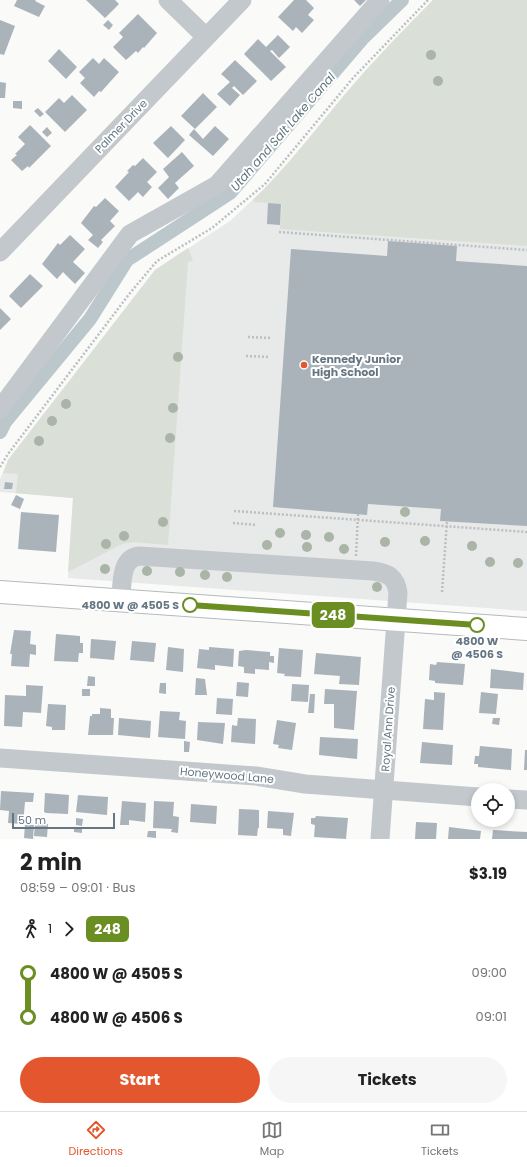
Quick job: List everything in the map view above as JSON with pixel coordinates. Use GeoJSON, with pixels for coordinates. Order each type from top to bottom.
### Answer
{"type":"FeatureCollection","features":[{"type":"Feature","properties":{"kind":"main road"},"geometry":{"type":"LineString","coordinates":[[0,592],[527,629]]}},
{"type":"Feature","properties":{"kind":"street"},"geometry":{"type":"LineString","coordinates":[[168,0],[206,37]]}},
{"type":"Feature","properties":{"kind":"street","name":"Palmer Drive"},"geometry":{"type":"LineString","coordinates":[[0,252],[242,0]]}},
{"type":"Feature","properties":{"kind":"street"},"geometry":{"type":"LineString","coordinates":[[0,409],[130,234],[217,185],[380,0]]}},
{"type":"Feature","properties":{"kind":"street","name":"Royal Ann Drive"},"geometry":{"type":"LineString","coordinates":[[121,600],[126,566],[134,556],[389,574],[394,579],[398,593],[380,839]]}},
{"type":"Feature","properties":{"kind":"street","name":"Honeywood Lane"},"geometry":{"type":"LineString","coordinates":[[0,758],[256,776],[305,784],[471,796]]}},
{"type":"Feature","properties":{"kind":"street"},"geometry":{"type":"LineString","coordinates":[[515,799],[527,800]]}},
{"type":"Feature","properties":{"kind":"path"},"geometry":{"type":"LineString","coordinates":[[0,467],[8,454],[130,293],[157,262],[212,228],[242,205],[265,184],[354,78],[428,0]]}},
{"type":"Feature","properties":{"kind":"path"},"geometry":{"type":"LineString","coordinates":[[279,232],[527,250]]}},
{"type":"Feature","properties":{"kind":"path"},"geometry":{"type":"LineString","coordinates":[[248,337],[272,338]]}},
{"type":"Feature","properties":{"kind":"path"},"geometry":{"type":"LineString","coordinates":[[246,356],[270,357]]}},
{"type":"Feature","properties":{"kind":"path"},"geometry":{"type":"LineString","coordinates":[[234,511],[527,532]]}},
{"type":"Feature","properties":{"kind":"path"},"geometry":{"type":"LineString","coordinates":[[355,562],[358,514]]}},
{"type":"Feature","properties":{"kind":"path"},"geometry":{"type":"LineString","coordinates":[[442,592],[447,522]]}},
{"type":"Feature","properties":{"kind":"path"},"geometry":{"type":"LineString","coordinates":[[234,523],[257,525]]}},
{"type":"Feature","properties":{"kind":"shaded area","name":"Kennedy Junior High School"},"geometry":{"type":"Polygon","coordinates":[[[433,0],[527,0],[527,611],[68,578],[73,498],[0,492],[0,479],[8,460],[155,270],[230,221],[278,176],[390,44],[433,0]]]}},
{"type":"Feature","properties":{"kind":"shaded area"},"geometry":{"type":"Polygon","coordinates":[[[433,0],[527,0],[527,246],[280,229],[282,204],[255,202],[253,200],[289,161],[366,70],[433,0]]]}},
{"type":"Feature","properties":{"kind":"shaded area"},"geometry":{"type":"Polygon","coordinates":[[[188,248],[193,260],[188,262],[168,545],[133,542],[122,544],[68,572],[73,498],[16,493],[18,474],[3,473],[8,460],[155,270],[188,248]]]}},
{"type":"Feature","properties":{"kind":"building"},"geometry":{"type":"Polygon","coordinates":[[[17,0],[36,0],[35,1],[45,6],[39,17],[14,6],[17,0]]]}},
{"type":"Feature","properties":{"kind":"building"},"geometry":{"type":"Polygon","coordinates":[[[86,0],[115,0],[119,4],[105,18],[86,0]]]}},
{"type":"Feature","properties":{"kind":"building"},"geometry":{"type":"Polygon","coordinates":[[[294,0],[306,0],[314,8],[308,15],[314,20],[302,33],[296,27],[293,31],[278,17],[294,0]]]}},
{"type":"Feature","properties":{"kind":"building"},"geometry":{"type":"Polygon","coordinates":[[[354,0],[366,0],[360,6],[354,0]]]}},
{"type":"Feature","properties":{"kind":"building"},"geometry":{"type":"Polygon","coordinates":[[[138,14],[157,33],[144,48],[143,47],[138,53],[136,51],[126,60],[113,47],[123,37],[119,33],[138,14]]]}},
{"type":"Feature","properties":{"kind":"building"},"geometry":{"type":"Polygon","coordinates":[[[0,20],[15,26],[4,55],[0,54],[0,20]]]}},
{"type":"Feature","properties":{"kind":"building"},"geometry":{"type":"Polygon","coordinates":[[[108,20],[113,25],[109,30],[103,25],[108,20]]]}},
{"type":"Feature","properties":{"kind":"building"},"geometry":{"type":"Polygon","coordinates":[[[278,35],[290,47],[279,58],[272,50],[270,51],[286,67],[271,81],[244,54],[258,39],[266,47],[278,35]]]}},
{"type":"Feature","properties":{"kind":"building"},"geometry":{"type":"Polygon","coordinates":[[[59,49],[77,67],[66,79],[48,61],[59,49]]]}},
{"type":"Feature","properties":{"kind":"building"},"geometry":{"type":"Polygon","coordinates":[[[93,58],[99,64],[104,58],[119,72],[101,92],[99,91],[94,97],[80,83],[85,78],[79,72],[93,58]]]}},
{"type":"Feature","properties":{"kind":"building"},"geometry":{"type":"Polygon","coordinates":[[[235,60],[257,81],[243,95],[234,86],[232,88],[240,95],[230,106],[217,94],[230,82],[221,74],[235,60]]]}},
{"type":"Feature","properties":{"kind":"building"},"geometry":{"type":"Polygon","coordinates":[[[0,82],[6,83],[5,98],[0,98],[0,82]]]}},
{"type":"Feature","properties":{"kind":"building"},"geometry":{"type":"Polygon","coordinates":[[[203,93],[217,107],[195,129],[181,116],[203,93]]]}},
{"type":"Feature","properties":{"kind":"building"},"geometry":{"type":"Polygon","coordinates":[[[72,95],[87,110],[65,132],[45,112],[59,98],[64,103],[72,95]]]}},
{"type":"Feature","properties":{"kind":"building"},"geometry":{"type":"Polygon","coordinates":[[[13,101],[22,101],[22,109],[13,108],[13,101]]]}},
{"type":"Feature","properties":{"kind":"building"},"geometry":{"type":"Polygon","coordinates":[[[38,108],[44,114],[40,117],[34,111],[38,108]]]}},
{"type":"Feature","properties":{"kind":"building"},"geometry":{"type":"Polygon","coordinates":[[[30,125],[51,146],[29,168],[28,166],[22,171],[11,160],[17,155],[15,154],[25,144],[18,137],[30,125]]]}},
{"type":"Feature","properties":{"kind":"building"},"geometry":{"type":"Polygon","coordinates":[[[171,126],[185,140],[168,158],[153,143],[171,126]]]}},
{"type":"Feature","properties":{"kind":"building"},"geometry":{"type":"Polygon","coordinates":[[[215,126],[229,139],[213,156],[189,135],[194,129],[203,139],[215,126]]]}},
{"type":"Feature","properties":{"kind":"building"},"geometry":{"type":"Polygon","coordinates":[[[47,127],[52,133],[47,137],[42,132],[47,127]]]}},
{"type":"Feature","properties":{"kind":"building"},"geometry":{"type":"Polygon","coordinates":[[[182,152],[194,166],[175,183],[179,188],[168,199],[158,188],[169,177],[163,169],[182,152]]]}},
{"type":"Feature","properties":{"kind":"building"},"geometry":{"type":"Polygon","coordinates":[[[143,158],[157,172],[147,182],[152,187],[143,197],[138,192],[129,201],[115,187],[129,172],[127,171],[143,158]]]}},
{"type":"Feature","properties":{"kind":"building"},"geometry":{"type":"Polygon","coordinates":[[[105,198],[119,211],[110,221],[115,226],[101,240],[103,242],[98,248],[88,240],[93,235],[81,223],[94,206],[96,207],[105,198]]]}},
{"type":"Feature","properties":{"kind":"building"},"geometry":{"type":"Polygon","coordinates":[[[268,203],[281,204],[280,225],[267,224],[268,203]]]}},
{"type":"Feature","properties":{"kind":"building"},"geometry":{"type":"Polygon","coordinates":[[[70,235],[85,249],[73,262],[85,273],[75,284],[63,272],[57,279],[42,264],[58,243],[60,245],[70,235]]]}},
{"type":"Feature","properties":{"kind":"building"},"geometry":{"type":"Polygon","coordinates":[[[388,241],[457,246],[456,261],[527,266],[527,526],[440,521],[441,509],[368,504],[367,515],[273,507],[291,249],[387,256],[388,241]]]}},
{"type":"Feature","properties":{"kind":"building"},"geometry":{"type":"Polygon","coordinates":[[[30,274],[43,286],[21,308],[9,296],[30,274]]]}},
{"type":"Feature","properties":{"kind":"building"},"geometry":{"type":"Polygon","coordinates":[[[0,308],[11,319],[0,330],[0,308]]]}},
{"type":"Feature","properties":{"kind":"building"},"geometry":{"type":"Polygon","coordinates":[[[5,482],[13,483],[12,489],[4,489],[5,482]]]}},
{"type":"Feature","properties":{"kind":"building"},"geometry":{"type":"Polygon","coordinates":[[[16,495],[24,499],[20,509],[11,505],[16,495]]]}},
{"type":"Feature","properties":{"kind":"building"},"geometry":{"type":"Polygon","coordinates":[[[21,512],[59,515],[56,552],[18,549],[21,512]]]}},
{"type":"Feature","properties":{"kind":"building"},"geometry":{"type":"Polygon","coordinates":[[[14,630],[31,631],[30,644],[36,645],[36,655],[30,654],[29,667],[11,666],[12,654],[10,654],[14,630]]]}},
{"type":"Feature","properties":{"kind":"building"},"geometry":{"type":"Polygon","coordinates":[[[56,634],[80,636],[80,643],[83,643],[83,653],[79,653],[78,662],[54,661],[56,634]]]}},
{"type":"Feature","properties":{"kind":"building"},"geometry":{"type":"Polygon","coordinates":[[[91,639],[116,641],[114,660],[90,658],[91,639]]]}},
{"type":"Feature","properties":{"kind":"building"},"geometry":{"type":"Polygon","coordinates":[[[132,641],[156,643],[154,662],[130,660],[132,641]]]}},
{"type":"Feature","properties":{"kind":"building"},"geometry":{"type":"Polygon","coordinates":[[[168,647],[184,649],[183,672],[166,670],[168,647]]]}},
{"type":"Feature","properties":{"kind":"building"},"geometry":{"type":"Polygon","coordinates":[[[209,647],[234,649],[233,667],[215,665],[215,670],[197,668],[199,649],[209,650],[209,647]]]}},
{"type":"Feature","properties":{"kind":"building"},"geometry":{"type":"Polygon","coordinates":[[[279,648],[303,650],[301,677],[284,676],[285,674],[277,673],[279,648]]]}},
{"type":"Feature","properties":{"kind":"building"},"geometry":{"type":"Polygon","coordinates":[[[246,650],[270,652],[270,656],[274,656],[274,663],[269,662],[269,670],[255,669],[255,674],[244,673],[244,667],[238,666],[239,651],[246,650]]]}},
{"type":"Feature","properties":{"kind":"building"},"geometry":{"type":"Polygon","coordinates":[[[316,653],[361,657],[359,685],[339,684],[340,676],[314,674],[316,653]]]}},
{"type":"Feature","properties":{"kind":"building"},"geometry":{"type":"Polygon","coordinates":[[[437,662],[465,664],[463,685],[435,683],[435,681],[429,680],[430,664],[436,665],[437,662]]]}},
{"type":"Feature","properties":{"kind":"building"},"geometry":{"type":"Polygon","coordinates":[[[491,669],[524,673],[523,690],[490,688],[491,669]]]}},
{"type":"Feature","properties":{"kind":"building"},"geometry":{"type":"Polygon","coordinates":[[[88,676],[95,677],[95,686],[87,686],[88,676]]]}},
{"type":"Feature","properties":{"kind":"building"},"geometry":{"type":"Polygon","coordinates":[[[196,678],[205,679],[207,695],[195,695],[196,678]]]}},
{"type":"Feature","properties":{"kind":"building"},"geometry":{"type":"Polygon","coordinates":[[[237,682],[249,683],[248,697],[236,696],[237,682]]]}},
{"type":"Feature","properties":{"kind":"building"},"geometry":{"type":"Polygon","coordinates":[[[160,683],[166,683],[166,694],[159,693],[160,683]]]}},
{"type":"Feature","properties":{"kind":"building"},"geometry":{"type":"Polygon","coordinates":[[[292,684],[309,685],[308,702],[291,701],[292,684]]]}},
{"type":"Feature","properties":{"kind":"building"},"geometry":{"type":"Polygon","coordinates":[[[26,685],[43,686],[41,713],[23,712],[22,727],[4,726],[5,695],[26,696],[26,685]]]}},
{"type":"Feature","properties":{"kind":"building"},"geometry":{"type":"Polygon","coordinates":[[[82,689],[90,689],[90,696],[82,696],[82,689]]]}},
{"type":"Feature","properties":{"kind":"building"},"geometry":{"type":"Polygon","coordinates":[[[325,689],[357,691],[354,730],[334,728],[334,704],[324,704],[325,689]]]}},
{"type":"Feature","properties":{"kind":"building"},"geometry":{"type":"Polygon","coordinates":[[[434,692],[445,693],[443,730],[423,729],[425,699],[434,700],[434,692]]]}},
{"type":"Feature","properties":{"kind":"building"},"geometry":{"type":"Polygon","coordinates":[[[481,692],[498,694],[496,714],[479,713],[481,692]]]}},
{"type":"Feature","properties":{"kind":"building"},"geometry":{"type":"Polygon","coordinates":[[[310,694],[315,694],[314,713],[308,713],[310,694]]]}},
{"type":"Feature","properties":{"kind":"building"},"geometry":{"type":"Polygon","coordinates":[[[217,698],[233,699],[232,715],[216,714],[217,698]]]}},
{"type":"Feature","properties":{"kind":"building"},"geometry":{"type":"Polygon","coordinates":[[[48,704],[66,705],[65,730],[52,730],[52,727],[46,726],[48,704]]]}},
{"type":"Feature","properties":{"kind":"building"},"geometry":{"type":"Polygon","coordinates":[[[100,708],[111,709],[111,718],[114,718],[113,735],[88,735],[90,716],[92,716],[92,714],[100,714],[100,708]]]}},
{"type":"Feature","properties":{"kind":"building"},"geometry":{"type":"Polygon","coordinates":[[[160,711],[180,712],[179,720],[186,721],[185,739],[158,737],[160,711]]]}},
{"type":"Feature","properties":{"kind":"building"},"geometry":{"type":"Polygon","coordinates":[[[119,718],[151,721],[150,738],[118,735],[119,718]]]}},
{"type":"Feature","properties":{"kind":"building"},"geometry":{"type":"Polygon","coordinates":[[[238,718],[256,719],[255,744],[231,742],[232,725],[237,726],[238,718]]]}},
{"type":"Feature","properties":{"kind":"building"},"geometry":{"type":"Polygon","coordinates":[[[493,718],[500,718],[499,725],[492,724],[493,718]]]}},
{"type":"Feature","properties":{"kind":"building"},"geometry":{"type":"Polygon","coordinates":[[[277,720],[296,723],[292,750],[278,748],[279,745],[273,744],[277,720]]]}},
{"type":"Feature","properties":{"kind":"building"},"geometry":{"type":"Polygon","coordinates":[[[198,722],[225,723],[223,744],[197,740],[198,722]]]}},
{"type":"Feature","properties":{"kind":"building"},"geometry":{"type":"Polygon","coordinates":[[[320,737],[358,739],[357,759],[319,755],[320,737]]]}},
{"type":"Feature","properties":{"kind":"building"},"geometry":{"type":"Polygon","coordinates":[[[184,741],[190,742],[189,752],[184,752],[184,741]]]}},
{"type":"Feature","properties":{"kind":"building"},"geometry":{"type":"Polygon","coordinates":[[[422,742],[453,745],[452,765],[420,763],[422,742]]]}},
{"type":"Feature","properties":{"kind":"building"},"geometry":{"type":"Polygon","coordinates":[[[480,746],[512,749],[511,770],[478,767],[478,764],[474,764],[475,756],[479,756],[480,746]]]}},
{"type":"Feature","properties":{"kind":"building"},"geometry":{"type":"Polygon","coordinates":[[[525,750],[527,750],[527,770],[524,770],[525,750]]]}},
{"type":"Feature","properties":{"kind":"building"},"geometry":{"type":"Polygon","coordinates":[[[1,791],[34,793],[33,802],[25,802],[23,824],[8,823],[9,811],[0,810],[1,791]]]}},
{"type":"Feature","properties":{"kind":"building"},"geometry":{"type":"Polygon","coordinates":[[[45,793],[69,795],[68,814],[44,812],[45,793]]]}},
{"type":"Feature","properties":{"kind":"building"},"geometry":{"type":"Polygon","coordinates":[[[78,795],[108,797],[107,815],[76,812],[78,795]]]}},
{"type":"Feature","properties":{"kind":"building"},"geometry":{"type":"Polygon","coordinates":[[[122,801],[146,803],[145,822],[129,820],[129,825],[120,825],[122,801]]]}},
{"type":"Feature","properties":{"kind":"building"},"geometry":{"type":"Polygon","coordinates":[[[154,801],[174,802],[173,816],[179,817],[178,833],[171,832],[172,829],[153,828],[154,801]]]}},
{"type":"Feature","properties":{"kind":"building"},"geometry":{"type":"Polygon","coordinates":[[[191,804],[217,806],[216,824],[190,822],[191,804]]]}},
{"type":"Feature","properties":{"kind":"building"},"geometry":{"type":"Polygon","coordinates":[[[239,809],[259,810],[259,828],[257,836],[238,835],[239,809]]]}},
{"type":"Feature","properties":{"kind":"building"},"geometry":{"type":"Polygon","coordinates":[[[268,811],[294,813],[291,836],[283,835],[283,829],[267,828],[268,811]]]}},
{"type":"Feature","properties":{"kind":"building"},"geometry":{"type":"Polygon","coordinates":[[[316,816],[348,818],[346,839],[314,837],[315,825],[311,824],[311,818],[315,818],[316,816]]]}},
{"type":"Feature","properties":{"kind":"building"},"geometry":{"type":"Polygon","coordinates":[[[76,818],[83,819],[82,826],[76,825],[76,818]]]}},
{"type":"Feature","properties":{"kind":"building"},"geometry":{"type":"Polygon","coordinates":[[[416,822],[437,823],[436,839],[415,839],[416,822]]]}},
{"type":"Feature","properties":{"kind":"building"},"geometry":{"type":"Polygon","coordinates":[[[35,823],[48,824],[47,837],[34,836],[35,823]]]}},
{"type":"Feature","properties":{"kind":"building"},"geometry":{"type":"Polygon","coordinates":[[[25,825],[34,825],[33,839],[24,838],[25,825]]]}},
{"type":"Feature","properties":{"kind":"building"},"geometry":{"type":"Polygon","coordinates":[[[74,827],[82,827],[82,833],[74,832],[74,827]]]}},
{"type":"Feature","properties":{"kind":"building"},"geometry":{"type":"Polygon","coordinates":[[[449,827],[481,831],[480,839],[448,839],[449,827]]]}},
{"type":"Feature","properties":{"kind":"building"},"geometry":{"type":"Polygon","coordinates":[[[493,830],[527,832],[527,839],[492,839],[493,830]]]}},
{"type":"Feature","properties":{"kind":"building"},"geometry":{"type":"Polygon","coordinates":[[[148,831],[156,831],[156,838],[147,837],[148,831]]]}},
{"type":"Feature","properties":{"kind":"waterway","name":"Utah and Salt Lake Canal"},"geometry":{"type":"LineString","coordinates":[[0,432],[5,422],[90,319],[127,260],[230,193],[363,38],[402,0]]}},
{"type":"Feature","properties":{"kind":"bus line","name":"248"},"geometry":{"type":"LineString","coordinates":[[190,605],[477,625]]}},
{"type":"Feature","properties":{"kind":"place","name":"Kennedy Junior High School"},"geometry":{"type":"Point","coordinates":[304,365]}},
{"type":"Feature","properties":{"kind":"place","name":"4800 W @ 4505 S"},"geometry":{"type":"Point","coordinates":[190,605]}},
{"type":"Feature","properties":{"kind":"place","name":"4800 W @ 4506 S"},"geometry":{"type":"Point","coordinates":[477,625]}}]}
